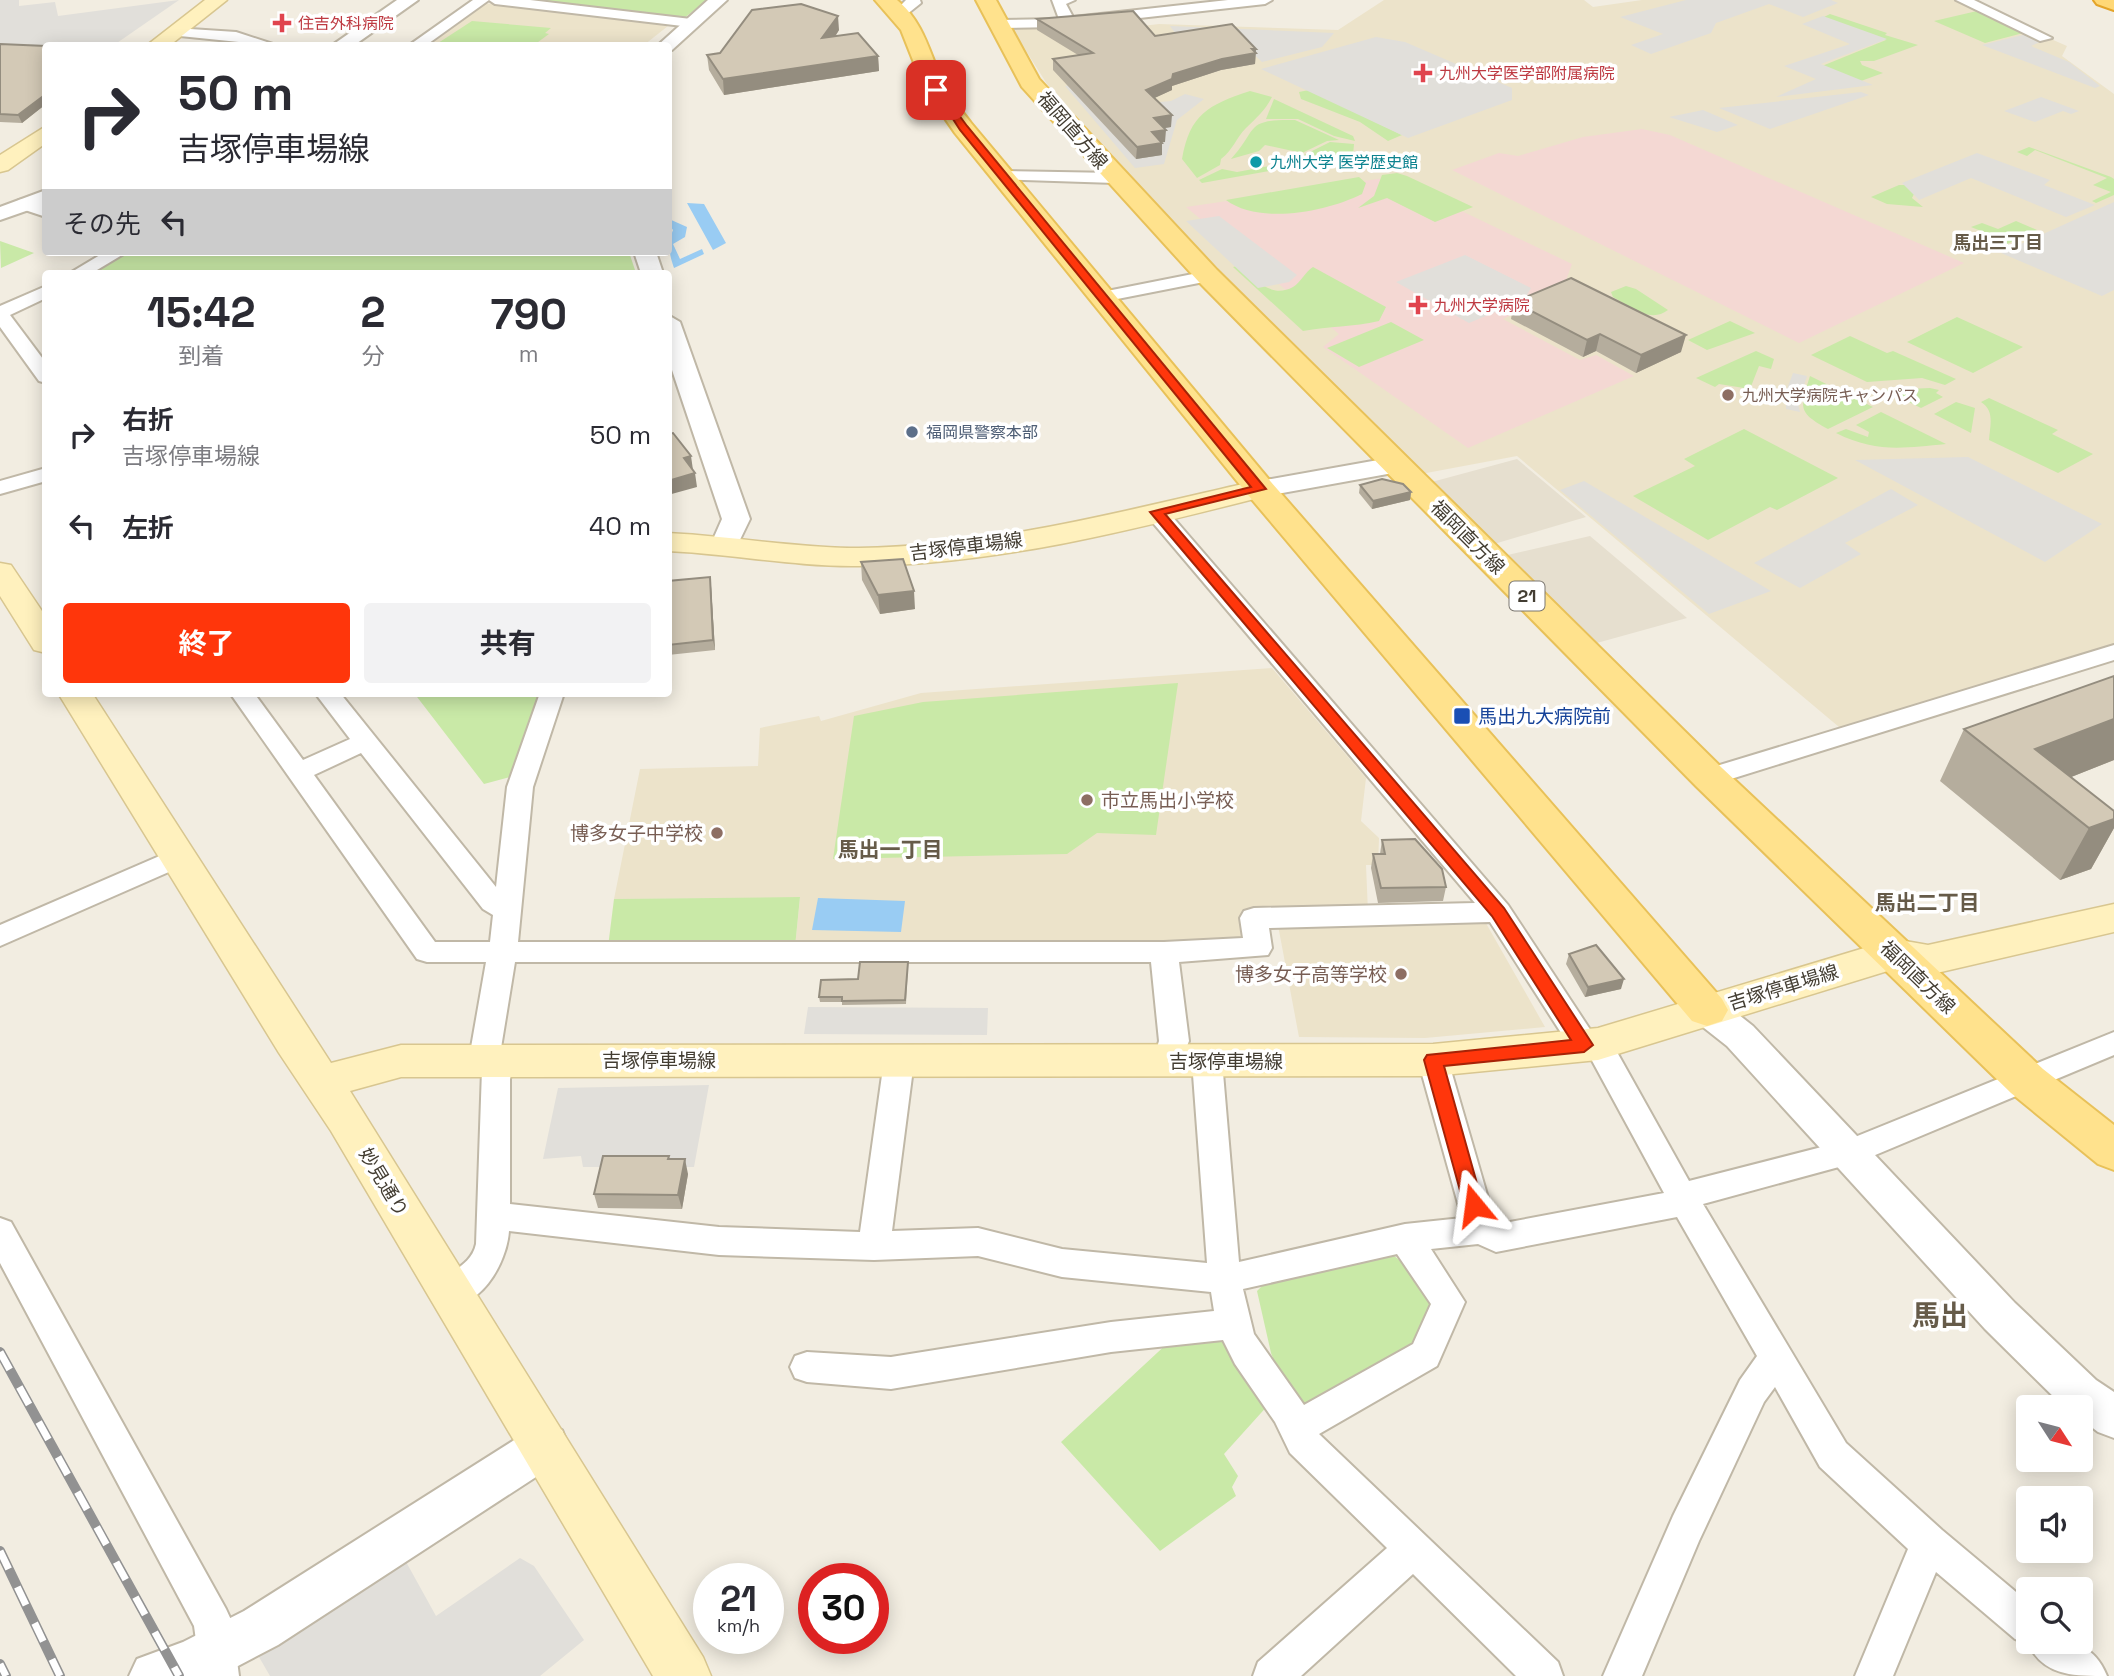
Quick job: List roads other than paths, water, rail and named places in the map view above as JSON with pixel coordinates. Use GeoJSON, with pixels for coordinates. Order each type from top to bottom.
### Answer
{"type":"FeatureCollection","features":[{"type":"Feature","properties":{"kind":"highway"},"geometry":{"type":"LineString","coordinates":[[2104,0],[2114,4]]}},
{"type":"Feature","properties":{"kind":"main road"},"geometry":{"type":"LineString","coordinates":[[161,42],[217,0]]}},
{"type":"Feature","properties":{"kind":"main road"},"geometry":{"type":"LineString","coordinates":[[900,4],[914,29],[936,90],[1003,176],[1260,489],[1707,1010]]}},
{"type":"Feature","properties":{"kind":"main road","name":"福岡直方線"},"geometry":{"type":"LineString","coordinates":[[992,12],[1030,82],[1115,178],[1395,465],[1709,777],[2027,1081],[2114,1151]]}},
{"type":"Feature","properties":{"kind":"main road"},"geometry":{"type":"LineString","coordinates":[[0,165],[42,135]]}},
{"type":"Feature","properties":{"kind":"main road","name":"吉塚停車場線"},"geometry":{"type":"LineString","coordinates":[[672,542],[725,544],[805,555],[874,556],[1007,543],[1260,489]]}},
{"type":"Feature","properties":{"kind":"main road"},"geometry":{"type":"LineString","coordinates":[[0,572],[42,637]]}},
{"type":"Feature","properties":{"kind":"main road","name":"妙見通り"},"geometry":{"type":"LineString","coordinates":[[77,697],[546,1445],[684,1676]]}},
{"type":"Feature","properties":{"kind":"main road","name":"吉塚停車場線"},"geometry":{"type":"LineString","coordinates":[[321,1082],[401,1061],[492,1059],[1433,1060],[1591,1045],[1894,954],[1928,960],[2114,918]]}},
{"type":"Feature","properties":{"kind":"street"},"geometry":{"type":"LineString","coordinates":[[346,42],[409,0]]}},
{"type":"Feature","properties":{"kind":"street"},"geometry":{"type":"LineString","coordinates":[[421,42],[482,0]]}},
{"type":"Feature","properties":{"kind":"street"},"geometry":{"type":"LineString","coordinates":[[495,0],[691,23]]}},
{"type":"Feature","properties":{"kind":"street"},"geometry":{"type":"LineString","coordinates":[[670,42],[718,0]]}},
{"type":"Feature","properties":{"kind":"street"},"geometry":{"type":"LineString","coordinates":[[1068,0],[1058,1],[1068,22]]}},
{"type":"Feature","properties":{"kind":"street"},"geometry":{"type":"LineString","coordinates":[[992,12],[1068,22],[1161,6],[1265,0]]}},
{"type":"Feature","properties":{"kind":"street"},"geometry":{"type":"LineString","coordinates":[[1963,0],[2045,38]]}},
{"type":"Feature","properties":{"kind":"street"},"geometry":{"type":"LineString","coordinates":[[175,32],[236,36],[258,42]]}},
{"type":"Feature","properties":{"kind":"street"},"geometry":{"type":"LineString","coordinates":[[1003,176],[1115,178]]}},
{"type":"Feature","properties":{"kind":"street"},"geometry":{"type":"LineString","coordinates":[[0,215],[42,198]]}},
{"type":"Feature","properties":{"kind":"street"},"geometry":{"type":"LineString","coordinates":[[25,204],[42,210]]}},
{"type":"Feature","properties":{"kind":"street"},"geometry":{"type":"LineString","coordinates":[[85,270],[111,256]]}},
{"type":"Feature","properties":{"kind":"street"},"geometry":{"type":"LineString","coordinates":[[1102,296],[1209,276]]}},
{"type":"Feature","properties":{"kind":"street"},"geometry":{"type":"LineString","coordinates":[[42,293],[0,313],[42,371]]}},
{"type":"Feature","properties":{"kind":"street"},"geometry":{"type":"LineString","coordinates":[[672,334],[736,519],[725,544]]}},
{"type":"Feature","properties":{"kind":"street"},"geometry":{"type":"LineString","coordinates":[[1260,489],[1395,465]]}},
{"type":"Feature","properties":{"kind":"street"},"geometry":{"type":"LineString","coordinates":[[0,488],[42,475]]}},
{"type":"Feature","properties":{"kind":"street"},"geometry":{"type":"LineString","coordinates":[[1156,512],[1498,912],[1591,1045],[1833,1455],[1929,1543],[2016,1616]]}},
{"type":"Feature","properties":{"kind":"street"},"geometry":{"type":"LineString","coordinates":[[1709,777],[2111,656]]}},
{"type":"Feature","properties":{"kind":"street"},"geometry":{"type":"LineString","coordinates":[[245,697],[427,952],[1164,952],[1258,948],[1254,918],[1498,912]]}},
{"type":"Feature","properties":{"kind":"street"},"geometry":{"type":"LineString","coordinates":[[330,697],[493,902],[507,911]]}},
{"type":"Feature","properties":{"kind":"street"},"geometry":{"type":"LineString","coordinates":[[451,1292],[482,1273],[492,1253],[495,1079],[492,1059],[501,953],[520,787],[551,697]]}},
{"type":"Feature","properties":{"kind":"street"},"geometry":{"type":"LineString","coordinates":[[298,772],[365,742]]}},
{"type":"Feature","properties":{"kind":"street"},"geometry":{"type":"LineString","coordinates":[[0,936],[178,858]]}},
{"type":"Feature","properties":{"kind":"street"},"geometry":{"type":"LineString","coordinates":[[1164,952],[1174,1041],[1188,1061],[1234,1324],[1256,1371],[1298,1427],[1302,1441],[1544,1676]]}},
{"type":"Feature","properties":{"kind":"street"},"geometry":{"type":"LineString","coordinates":[[1707,1010],[1740,1036],[2000,1317],[2103,1406]]}},
{"type":"Feature","properties":{"kind":"street"},"geometry":{"type":"LineString","coordinates":[[494,1216],[719,1241],[874,1246],[978,1242],[1062,1263],[1226,1279],[1405,1238],[1481,1230],[1496,1238],[1658,1208],[1696,1192],[1850,1152],[2114,1043]]}},
{"type":"Feature","properties":{"kind":"street"},"geometry":{"type":"LineString","coordinates":[[1433,1060],[1481,1230]]}},
{"type":"Feature","properties":{"kind":"street"},"geometry":{"type":"LineString","coordinates":[[874,1246],[899,1061]]}},
{"type":"Feature","properties":{"kind":"street"},"geometry":{"type":"LineString","coordinates":[[0,1232],[213,1622],[218,1664]]}},
{"type":"Feature","properties":{"kind":"street"},"geometry":{"type":"LineString","coordinates":[[1298,1427],[1425,1355],[1448,1302],[1405,1238]]}},
{"type":"Feature","properties":{"kind":"street"},"geometry":{"type":"LineString","coordinates":[[807,1367],[891,1373],[1111,1337],[1234,1324]]}},
{"type":"Feature","properties":{"kind":"street"},"geometry":{"type":"LineString","coordinates":[[1622,1676],[1686,1530],[1752,1391],[1775,1359]]}},
{"type":"Feature","properties":{"kind":"street"},"geometry":{"type":"LineString","coordinates":[[153,1676],[218,1664],[261,1628],[546,1445]]}},
{"type":"Feature","properties":{"kind":"street"},"geometry":{"type":"LineString","coordinates":[[1874,1676],[1929,1543]]}},
{"type":"Feature","properties":{"kind":"street"},"geometry":{"type":"LineString","coordinates":[[1272,1676],[1412,1550]]}},
{"type":"Feature","properties":{"kind":"street"},"geometry":{"type":"LineString","coordinates":[[2061,1654],[2088,1676]]}},
{"type":"Feature","properties":{"kind":"water"},"geometry":{"type":"Polygon","coordinates":[[[687,203],[704,204],[726,243],[713,250],[687,203]]]}},
{"type":"Feature","properties":{"kind":"water"},"geometry":{"type":"Polygon","coordinates":[[[672,220],[687,227],[685,237],[673,244],[680,259],[702,249],[704,254],[674,268],[671,256],[672,220]]]}},
{"type":"Feature","properties":{"kind":"water"},"geometry":{"type":"Polygon","coordinates":[[[818,898],[905,901],[901,932],[812,930],[818,898]]]}},
{"type":"Feature","properties":{"kind":"railway"},"geometry":{"type":"LineString","coordinates":[[0,1352],[179,1676]]}},
{"type":"Feature","properties":{"kind":"railway"},"geometry":{"type":"LineString","coordinates":[[0,1551],[60,1676]]}},
{"type":"Feature","properties":{"kind":"railway"},"geometry":{"type":"LineString","coordinates":[[0,1664],[6,1676]]}},
{"type":"Feature","properties":{"kind":"place","name":"住吉外科病院"},"geometry":{"type":"Point","coordinates":[282,23]}},
{"type":"Feature","properties":{"kind":"place","name":"九州大学医学部附属病院"},"geometry":{"type":"Point","coordinates":[1423,73]}},
{"type":"Feature","properties":{"kind":"place","name":"九州大学 医学歴史館"},"geometry":{"type":"Point","coordinates":[1256,162]}},
{"type":"Feature","properties":{"kind":"place","name":"九州大学病院"},"geometry":{"type":"Point","coordinates":[1418,305]}},
{"type":"Feature","properties":{"kind":"place","name":"九州大学病院キャンパス"},"geometry":{"type":"Point","coordinates":[1728,395]}},
{"type":"Feature","properties":{"kind":"place","name":"福岡県警察本部"},"geometry":{"type":"Point","coordinates":[912,432]}},
{"type":"Feature","properties":{"kind":"place","name":"馬出九大病院前"},"geometry":{"type":"Point","coordinates":[1462,716]}},
{"type":"Feature","properties":{"kind":"place","name":"市立馬出小学校"},"geometry":{"type":"Point","coordinates":[1087,800]}},
{"type":"Feature","properties":{"kind":"place","name":"博多女子中学校"},"geometry":{"type":"Point","coordinates":[717,833]}},
{"type":"Feature","properties":{"kind":"place","name":"博多女子高等学校"},"geometry":{"type":"Point","coordinates":[1401,974]}},
{"type":"Feature","properties":{"kind":"district","name":"馬出三丁目"},"geometry":{"type":"Point","coordinates":[1998,243]}},
{"type":"Feature","properties":{"kind":"district","name":"馬出一丁目"},"geometry":{"type":"Point","coordinates":[890,850]}},
{"type":"Feature","properties":{"kind":"district","name":"馬出二丁目"},"geometry":{"type":"Point","coordinates":[1927,903]}},
{"type":"Feature","properties":{"kind":"district","name":"馬出"},"geometry":{"type":"Point","coordinates":[1940,1315]}}]}
